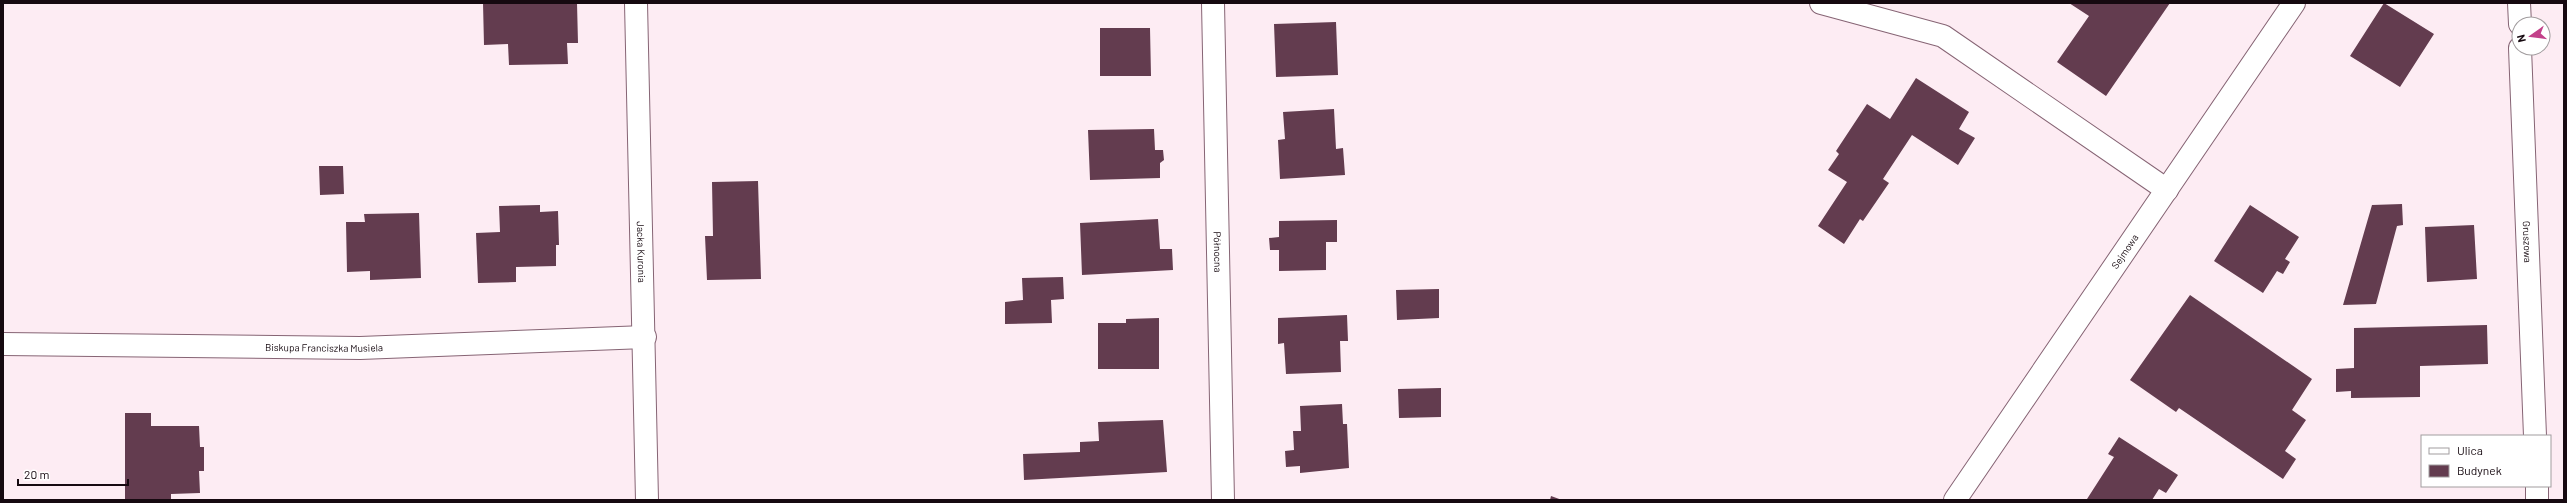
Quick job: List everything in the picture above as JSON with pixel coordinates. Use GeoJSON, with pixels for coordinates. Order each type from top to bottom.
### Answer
{"type":"FeatureCollection","features":[{"type":"Feature","properties":{"kind":"street","name":"Jacka Kuronia"},"geometry":{"type":"LineString","coordinates":[[636,3],[647,500]]}},
{"type":"Feature","properties":{"kind":"street","name":"Północna"},"geometry":{"type":"LineString","coordinates":[[1213,3],[1223,500]]}},
{"type":"Feature","properties":{"kind":"street"},"geometry":{"type":"LineString","coordinates":[[1821,3],[1943,36],[2167,190]]}},
{"type":"Feature","properties":{"kind":"street","name":"Sejmowa"},"geometry":{"type":"LineString","coordinates":[[1955,500],[2294,3]]}},
{"type":"Feature","properties":{"kind":"street"},"geometry":{"type":"LineString","coordinates":[[2519,3],[2520,16]]}},
{"type":"Feature","properties":{"kind":"street","name":"Gruszowa"},"geometry":{"type":"LineString","coordinates":[[2520,56],[2535,435]]}},
{"type":"Feature","properties":{"kind":"street","name":"Biskupa Franciszka Musiela"},"geometry":{"type":"LineString","coordinates":[[3,344],[360,348],[644,337]]}},
{"type":"Feature","properties":{"kind":"street"},"geometry":{"type":"LineString","coordinates":[[2537,487],[2537,500]]}},
{"type":"Feature","properties":{"kind":"building"},"geometry":{"type":"Polygon","coordinates":[[[483,3],[577,3],[578,43],[567,43],[568,64],[509,65],[508,44],[484,45],[483,3]]]}},
{"type":"Feature","properties":{"kind":"building"},"geometry":{"type":"Polygon","coordinates":[[[2069,3],[2170,3],[2106,96],[2057,62],[2089,16],[2069,3]]]}},
{"type":"Feature","properties":{"kind":"building"},"geometry":{"type":"Polygon","coordinates":[[[2384,3],[2434,34],[2400,87],[2350,56],[2384,3]]]}},
{"type":"Feature","properties":{"kind":"building"},"geometry":{"type":"Polygon","coordinates":[[[1336,22],[1338,75],[1276,77],[1274,24],[1336,22]]]}},
{"type":"Feature","properties":{"kind":"building"},"geometry":{"type":"Polygon","coordinates":[[[1100,28],[1150,28],[1151,76],[1100,76],[1100,28]]]}},
{"type":"Feature","properties":{"kind":"building"},"geometry":{"type":"Polygon","coordinates":[[[1916,78],[1969,112],[1959,129],[1975,138],[1958,165],[1912,135],[1883,179],[1889,183],[1863,221],[1860,219],[1844,244],[1818,226],[1847,182],[1828,170],[1839,154],[1836,151],[1867,104],[1890,119],[1916,78]]]}},
{"type":"Feature","properties":{"kind":"building"},"geometry":{"type":"Polygon","coordinates":[[[1334,109],[1336,149],[1343,148],[1345,175],[1280,179],[1278,140],[1285,139],[1283,112],[1334,109]]]}},
{"type":"Feature","properties":{"kind":"building"},"geometry":{"type":"Polygon","coordinates":[[[1154,129],[1155,150],[1163,150],[1164,160],[1160,163],[1160,178],[1090,180],[1088,130],[1154,129]]]}},
{"type":"Feature","properties":{"kind":"building"},"geometry":{"type":"Polygon","coordinates":[[[319,166],[343,166],[344,194],[320,195],[319,166]]]}},
{"type":"Feature","properties":{"kind":"building"},"geometry":{"type":"Polygon","coordinates":[[[758,181],[761,279],[707,280],[705,236],[713,236],[712,182],[758,181]]]}},
{"type":"Feature","properties":{"kind":"building"},"geometry":{"type":"Polygon","coordinates":[[[2402,204],[2403,225],[2397,226],[2376,304],[2343,305],[2372,205],[2402,204]]]}},
{"type":"Feature","properties":{"kind":"building"},"geometry":{"type":"Polygon","coordinates":[[[540,205],[540,212],[558,211],[559,245],[556,245],[556,266],[516,267],[516,282],[478,283],[476,233],[500,232],[499,206],[540,205]]]}},
{"type":"Feature","properties":{"kind":"building"},"geometry":{"type":"Polygon","coordinates":[[[2250,205],[2299,237],[2285,259],[2290,262],[2283,274],[2277,271],[2263,293],[2214,261],[2250,205]]]}},
{"type":"Feature","properties":{"kind":"building"},"geometry":{"type":"Polygon","coordinates":[[[419,213],[421,278],[370,280],[370,271],[347,272],[346,222],[365,222],[364,214],[419,213]]]}},
{"type":"Feature","properties":{"kind":"building"},"geometry":{"type":"Polygon","coordinates":[[[1158,219],[1160,249],[1172,249],[1173,270],[1082,275],[1080,223],[1158,219]]]}},
{"type":"Feature","properties":{"kind":"building"},"geometry":{"type":"Polygon","coordinates":[[[1337,220],[1337,242],[1326,242],[1326,270],[1279,271],[1279,250],[1270,250],[1269,238],[1279,237],[1279,221],[1337,220]]]}},
{"type":"Feature","properties":{"kind":"building"},"geometry":{"type":"Polygon","coordinates":[[[2474,225],[2477,279],[2427,282],[2425,227],[2474,225]]]}},
{"type":"Feature","properties":{"kind":"building"},"geometry":{"type":"Polygon","coordinates":[[[1063,277],[1064,299],[1051,300],[1052,323],[1005,324],[1005,302],[1023,300],[1022,278],[1063,277]]]}},
{"type":"Feature","properties":{"kind":"building"},"geometry":{"type":"Polygon","coordinates":[[[1439,289],[1439,318],[1397,320],[1396,290],[1439,289]]]}},
{"type":"Feature","properties":{"kind":"building"},"geometry":{"type":"Polygon","coordinates":[[[2190,295],[2312,379],[2292,410],[2306,420],[2285,451],[2296,459],[2283,479],[2179,408],[2176,412],[2130,380],[2190,295]]]}},
{"type":"Feature","properties":{"kind":"building"},"geometry":{"type":"Polygon","coordinates":[[[1347,315],[1348,341],[1340,341],[1341,372],[1286,374],[1284,343],[1278,344],[1278,318],[1347,315]]]}},
{"type":"Feature","properties":{"kind":"building"},"geometry":{"type":"Polygon","coordinates":[[[1159,318],[1159,369],[1098,369],[1098,323],[1126,323],[1126,319],[1159,318]]]}},
{"type":"Feature","properties":{"kind":"building"},"geometry":{"type":"Polygon","coordinates":[[[2487,325],[2488,364],[2420,366],[2420,397],[2351,398],[2351,391],[2336,392],[2336,369],[2354,368],[2354,328],[2487,325]]]}},
{"type":"Feature","properties":{"kind":"building"},"geometry":{"type":"Polygon","coordinates":[[[1441,388],[1441,417],[1399,418],[1398,389],[1441,388]]]}},
{"type":"Feature","properties":{"kind":"building"},"geometry":{"type":"Polygon","coordinates":[[[1342,404],[1343,424],[1347,424],[1349,468],[1300,473],[1300,466],[1286,467],[1285,451],[1294,450],[1293,431],[1301,431],[1300,406],[1342,404]]]}},
{"type":"Feature","properties":{"kind":"building"},"geometry":{"type":"Polygon","coordinates":[[[125,413],[151,413],[151,426],[199,426],[200,447],[204,447],[204,471],[199,471],[200,493],[171,494],[171,500],[125,500],[125,413]]]}},
{"type":"Feature","properties":{"kind":"building"},"geometry":{"type":"Polygon","coordinates":[[[1163,420],[1167,472],[1024,480],[1023,454],[1080,452],[1080,442],[1099,441],[1098,422],[1163,420]]]}},
{"type":"Feature","properties":{"kind":"building"},"geometry":{"type":"Polygon","coordinates":[[[2119,437],[2178,475],[2166,493],[2159,489],[2152,500],[2087,499],[2114,457],[2108,454],[2119,437]]]}},
{"type":"Feature","properties":{"kind":"building"},"geometry":{"type":"Polygon","coordinates":[[[1551,496],[1562,500],[1550,500],[1551,496]]]}}]}
